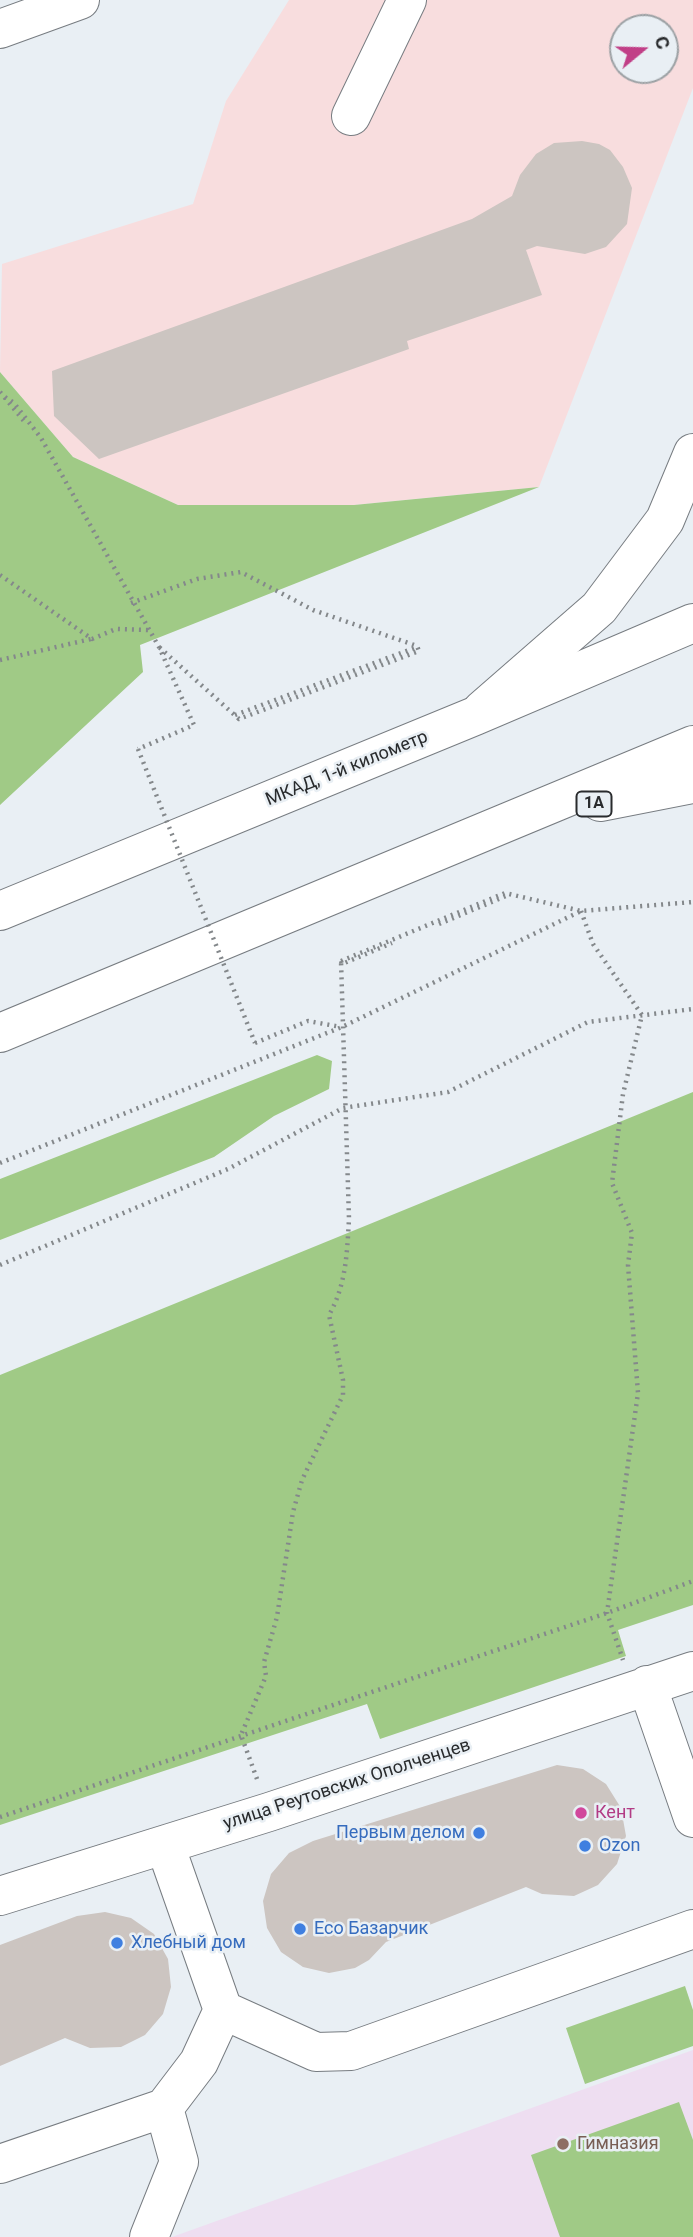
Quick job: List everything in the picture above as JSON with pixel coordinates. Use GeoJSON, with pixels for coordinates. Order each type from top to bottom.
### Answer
{"type":"FeatureCollection","features":[{"type":"Feature","properties":{"kind":"main road"},"geometry":{"type":"LineString","coordinates":[[0,29],[80,0]]}},
{"type":"Feature","properties":{"kind":"main road"},"geometry":{"type":"LineString","coordinates":[[351,116],[407,0]]}},
{"type":"Feature","properties":{"kind":"main road"},"geometry":{"type":"LineString","coordinates":[[475,716],[598,608],[679,514],[693,453]]}},
{"type":"Feature","properties":{"kind":"main road","name":"МКАД, 1-й километр"},"geometry":{"type":"LineString","coordinates":[[0,911],[475,716],[693,623]]}},
{"type":"Feature","properties":{"kind":"main road"},"geometry":{"type":"LineString","coordinates":[[0,1032],[693,745]]}},
{"type":"Feature","properties":{"kind":"main road","name":"1A"},"geometry":{"type":"LineString","coordinates":[[496,827],[693,784]]}},
{"type":"Feature","properties":{"kind":"main road","name":"улица Реутовских Ополченцев"},"geometry":{"type":"LineString","coordinates":[[0,1896],[269,1812],[693,1671]]}},
{"type":"Feature","properties":{"kind":"main road"},"geometry":{"type":"LineString","coordinates":[[640,1687],[693,1818]]}},
{"type":"Feature","properties":{"kind":"main road"},"geometry":{"type":"LineString","coordinates":[[0,2164],[164,2108],[199,2062],[223,2010],[165,1844]]}},
{"type":"Feature","properties":{"kind":"main road"},"geometry":{"type":"LineString","coordinates":[[223,2010],[316,2052],[351,2051],[693,1929]]}},
{"type":"Feature","properties":{"kind":"main road"},"geometry":{"type":"LineString","coordinates":[[149,2237],[179,2162],[164,2108]]}},
{"type":"Feature","properties":{"kind":"path"},"geometry":{"type":"LineString","coordinates":[[0,392],[44,447],[159,648],[194,725],[138,749],[255,1043],[308,1021],[342,1027]]}},
{"type":"Feature","properties":{"kind":"path"},"geometry":{"type":"LineString","coordinates":[[131,603],[197,579],[241,572],[313,610],[417,646],[419,651],[239,719],[159,648]]}},
{"type":"Feature","properties":{"kind":"path"},"geometry":{"type":"LineString","coordinates":[[0,575],[92,639]]}},
{"type":"Feature","properties":{"kind":"path"},"geometry":{"type":"LineString","coordinates":[[0,660],[92,639],[116,629],[148,630]]}},
{"type":"Feature","properties":{"kind":"path"},"geometry":{"type":"LineString","coordinates":[[269,1812],[242,1735],[267,1676],[264,1662],[277,1617],[293,1512],[302,1480],[343,1395],[344,1380],[328,1315],[340,1296],[349,1219],[343,1108],[341,961],[505,893],[580,911],[693,902]]}},
{"type":"Feature","properties":{"kind":"path"},"geometry":{"type":"LineString","coordinates":[[580,911],[593,944],[642,1015],[623,1094],[612,1182],[632,1233],[628,1265],[638,1393],[607,1613],[640,1687]]}},
{"type":"Feature","properties":{"kind":"path"},"geometry":{"type":"LineString","coordinates":[[0,1163],[342,1027],[580,911]]}},
{"type":"Feature","properties":{"kind":"path"},"geometry":{"type":"LineString","coordinates":[[0,1265],[228,1169],[343,1108],[448,1092],[589,1022],[693,1009]]}},
{"type":"Feature","properties":{"kind":"path"},"geometry":{"type":"LineString","coordinates":[[0,1817],[607,1613],[693,1580]]}},
{"type":"Feature","properties":{"kind":"shaded area"},"geometry":{"type":"Polygon","coordinates":[[[289,0],[693,0],[693,88],[539,487],[354,505],[178,505],[73,457],[0,372],[2,264],[193,204],[226,101],[289,0]]]}},
{"type":"Feature","properties":{"kind":"shaded area","name":"Гимназия"},"geometry":{"type":"Polygon","coordinates":[[[693,2050],[693,2237],[172,2237],[693,2050]]]}},
{"type":"Feature","properties":{"kind":"green space"},"geometry":{"type":"Polygon","coordinates":[[[0,372],[73,457],[178,505],[354,505],[539,487],[140,645],[143,672],[0,805],[0,372]]]}},
{"type":"Feature","properties":{"kind":"green space"},"geometry":{"type":"Polygon","coordinates":[[[317,1055],[332,1061],[329,1089],[274,1116],[214,1157],[0,1240],[0,1179],[317,1055]]]}},
{"type":"Feature","properties":{"kind":"green space"},"geometry":{"type":"Polygon","coordinates":[[[693,1092],[693,1605],[618,1630],[626,1656],[380,1739],[367,1704],[0,1825],[0,1375],[693,1092]]]}},
{"type":"Feature","properties":{"kind":"green space"},"geometry":{"type":"Polygon","coordinates":[[[685,1986],[693,2010],[693,2046],[585,2084],[566,2028],[685,1986]]]}},
{"type":"Feature","properties":{"kind":"green space"},"geometry":{"type":"Polygon","coordinates":[[[679,2102],[693,2140],[693,2237],[560,2237],[531,2155],[679,2102]]]}},
{"type":"Feature","properties":{"kind":"building"},"geometry":{"type":"Polygon","coordinates":[[[582,141],[599,144],[610,150],[623,167],[632,188],[627,224],[606,247],[585,254],[537,246],[526,250],[542,295],[407,341],[409,349],[99,459],[54,416],[52,371],[472,219],[512,196],[520,175],[536,154],[554,143],[582,141]]]}},
{"type":"Feature","properties":{"kind":"building"},"geometry":{"type":"Polygon","coordinates":[[[557,1765],[583,1769],[606,1784],[621,1808],[626,1836],[617,1864],[598,1885],[574,1896],[542,1894],[526,1887],[386,1942],[369,1960],[355,1968],[329,1973],[303,1967],[281,1952],[267,1928],[263,1901],[271,1874],[289,1853],[313,1841],[557,1765]]]}},
{"type":"Feature","properties":{"kind":"building"},"geometry":{"type":"Polygon","coordinates":[[[105,1912],[131,1918],[154,1934],[168,1959],[171,1987],[163,2014],[145,2035],[121,2047],[90,2048],[65,2038],[0,2066],[0,1945],[77,1916],[105,1912]]]}},
{"type":"Feature","properties":{"kind":"place","name":"Кент"},"geometry":{"type":"Point","coordinates":[581,1813]}},
{"type":"Feature","properties":{"kind":"place","name":"Первым делом"},"geometry":{"type":"Point","coordinates":[479,1833]}},
{"type":"Feature","properties":{"kind":"place","name":"Ozon"},"geometry":{"type":"Point","coordinates":[585,1846]}},
{"type":"Feature","properties":{"kind":"place","name":"Eco Базарчик"},"geometry":{"type":"Point","coordinates":[300,1929]}},
{"type":"Feature","properties":{"kind":"place","name":"Хлебный дом"},"geometry":{"type":"Point","coordinates":[117,1943]}},
{"type":"Feature","properties":{"kind":"place","name":"Гимназия"},"geometry":{"type":"Point","coordinates":[563,2144]}}]}
